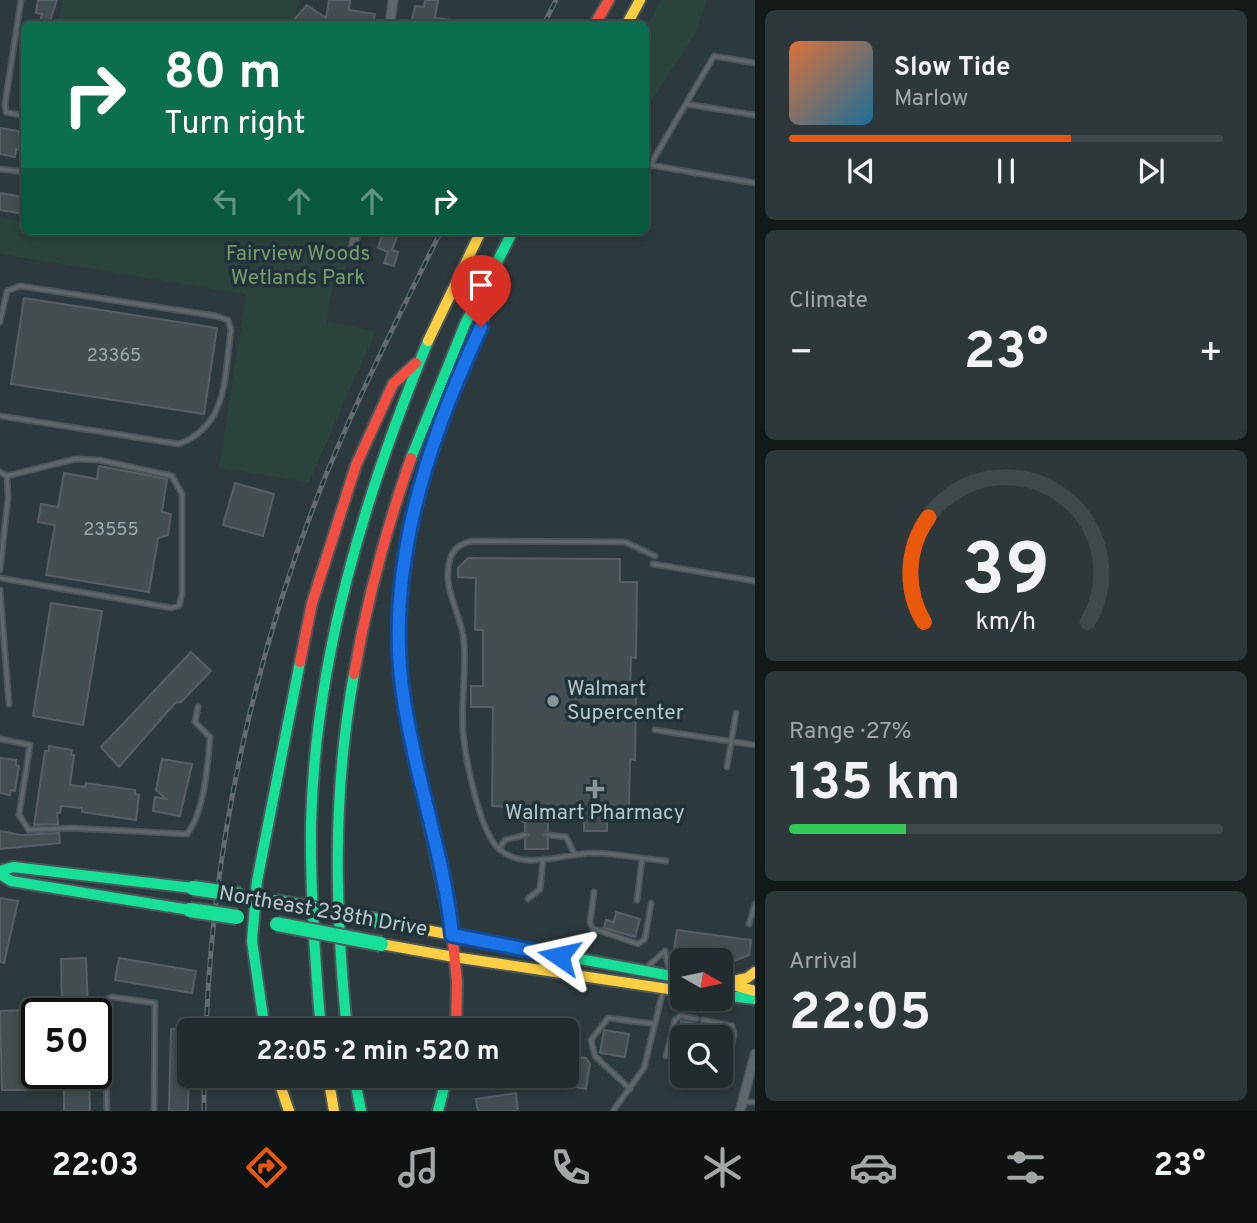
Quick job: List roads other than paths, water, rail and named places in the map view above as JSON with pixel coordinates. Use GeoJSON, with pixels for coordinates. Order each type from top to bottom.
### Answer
{"type":"FeatureCollection","features":[{"type":"Feature","properties":{"kind":"main road"},"geometry":{"type":"LineString","coordinates":[[597,21],[608,0]]}},
{"type":"Feature","properties":{"kind":"main road"},"geometry":{"type":"LineString","coordinates":[[629,21],[640,0]]}},
{"type":"Feature","properties":{"kind":"main road"},"geometry":{"type":"LineString","coordinates":[[320,1018],[312,943],[310,860],[313,777],[323,686],[339,602],[360,521],[398,409],[479,235]]}},
{"type":"Feature","properties":{"kind":"main road"},"geometry":{"type":"LineString","coordinates":[[346,1018],[337,920],[337,822],[341,756],[356,650],[377,558],[405,465],[444,367],[511,235]]}},
{"type":"Feature","properties":{"kind":"main road"},"geometry":{"type":"LineString","coordinates":[[456,1018],[454,957],[447,895],[403,699],[400,603],[414,512],[445,412],[481,327],[493,267]]}},
{"type":"Feature","properties":{"kind":"main road"},"geometry":{"type":"LineString","coordinates":[[263,1018],[252,941],[255,898],[289,709],[312,603],[344,496],[393,384],[422,357]]}},
{"type":"Feature","properties":{"kind":"main road","name":"Northeast 238th Drive"},"geometry":{"type":"LineString","coordinates":[[670,979],[240,895],[13,867],[0,872],[10,881],[254,920],[454,957],[663,989],[670,986]]}},
{"type":"Feature","properties":{"kind":"main road"},"geometry":{"type":"LineString","coordinates":[[733,983],[755,972]]}},
{"type":"Feature","properties":{"kind":"main road"},"geometry":{"type":"LineString","coordinates":[[733,988],[755,991]]}},
{"type":"Feature","properties":{"kind":"main road"},"geometry":{"type":"LineString","coordinates":[[733,991],[755,999]]}},
{"type":"Feature","properties":{"kind":"main road"},"geometry":{"type":"LineString","coordinates":[[281,1088],[289,1111]]}},
{"type":"Feature","properties":{"kind":"main road"},"geometry":{"type":"LineString","coordinates":[[330,1088],[334,1111]]}},
{"type":"Feature","properties":{"kind":"main road"},"geometry":{"type":"LineString","coordinates":[[356,1088],[360,1111]]}},
{"type":"Feature","properties":{"kind":"main road"},"geometry":{"type":"LineString","coordinates":[[438,1111],[443,1088]]}},
{"type":"Feature","properties":{"kind":"street"},"geometry":{"type":"LineString","coordinates":[[390,21],[393,0]]}},
{"type":"Feature","properties":{"kind":"street"},"geometry":{"type":"LineString","coordinates":[[353,251],[355,235]]}},
{"type":"Feature","properties":{"kind":"street"},"geometry":{"type":"LineString","coordinates":[[741,1106],[755,1054]]}},
{"type":"Feature","properties":{"kind":"lane"},"geometry":{"type":"LineString","coordinates":[[21,0],[5,104],[6,112],[21,115]]}},
{"type":"Feature","properties":{"kind":"lane"},"geometry":{"type":"LineString","coordinates":[[755,63],[714,56],[650,164],[755,183]]}},
{"type":"Feature","properties":{"kind":"lane"},"geometry":{"type":"LineString","coordinates":[[686,104],[755,115]]}},
{"type":"Feature","properties":{"kind":"lane"},"geometry":{"type":"LineString","coordinates":[[0,169],[21,172]]}},
{"type":"Feature","properties":{"kind":"lane"},"geometry":{"type":"LineString","coordinates":[[0,322],[8,291],[20,286],[216,316],[228,320],[231,330],[219,404],[212,422],[196,437],[179,444],[0,416]]}},
{"type":"Feature","properties":{"kind":"lane"},"geometry":{"type":"LineString","coordinates":[[0,578],[172,608],[179,606],[182,594],[181,494],[172,476],[99,460],[75,459],[6,477]]}},
{"type":"Feature","properties":{"kind":"lane"},"geometry":{"type":"LineString","coordinates":[[0,472],[6,477],[8,498],[0,570]]}},
{"type":"Feature","properties":{"kind":"lane"},"geometry":{"type":"LineString","coordinates":[[655,556],[625,542],[473,541],[457,547],[450,558],[449,588],[464,640],[463,733],[482,820],[489,838],[499,849],[512,857],[543,859],[593,853],[666,861]]}},
{"type":"Feature","properties":{"kind":"lane"},"geometry":{"type":"LineString","coordinates":[[653,564],[755,581]]}},
{"type":"Feature","properties":{"kind":"lane"},"geometry":{"type":"LineString","coordinates":[[0,590],[9,704]]}},
{"type":"Feature","properties":{"kind":"lane"},"geometry":{"type":"LineString","coordinates":[[0,739],[30,745],[19,815],[29,830],[71,828],[187,834],[198,813],[209,755],[210,737],[195,722],[198,707]]}},
{"type":"Feature","properties":{"kind":"lane"},"geometry":{"type":"LineString","coordinates":[[727,767],[736,713]]}},
{"type":"Feature","properties":{"kind":"lane"},"geometry":{"type":"LineString","coordinates":[[655,730],[755,745]]}},
{"type":"Feature","properties":{"kind":"lane"},"geometry":{"type":"LineString","coordinates":[[499,849],[505,840],[525,835]]}},
{"type":"Feature","properties":{"kind":"lane"},"geometry":{"type":"LineString","coordinates":[[548,835],[566,837],[575,855]]}},
{"type":"Feature","properties":{"kind":"lane"},"geometry":{"type":"LineString","coordinates":[[528,899],[540,889],[543,859]]}},
{"type":"Feature","properties":{"kind":"lane"},"geometry":{"type":"LineString","coordinates":[[637,900],[642,859]]}},
{"type":"Feature","properties":{"kind":"lane"},"geometry":{"type":"LineString","coordinates":[[594,892],[590,922],[592,928],[638,944],[645,939],[651,903]]}},
{"type":"Feature","properties":{"kind":"lane"},"geometry":{"type":"LineString","coordinates":[[749,924],[755,904]]}},
{"type":"Feature","properties":{"kind":"lane"},"geometry":{"type":"LineString","coordinates":[[640,971],[665,951],[670,969]]}},
{"type":"Feature","properties":{"kind":"lane"},"geometry":{"type":"LineString","coordinates":[[613,1111],[644,1068],[663,989]]}},
{"type":"Feature","properties":{"kind":"lane"},"geometry":{"type":"LineString","coordinates":[[107,1111],[103,1010],[105,1000],[112,998],[155,1003],[154,1111]]}},
{"type":"Feature","properties":{"kind":"lane"},"geometry":{"type":"LineString","coordinates":[[666,1056],[675,1020],[680,1016],[696,1019]]}},
{"type":"Feature","properties":{"kind":"lane"},"geometry":{"type":"LineString","coordinates":[[630,1089],[595,1056],[591,1040],[608,1018],[655,1024]]}},
{"type":"Feature","properties":{"kind":"lane"},"geometry":{"type":"LineString","coordinates":[[703,1020],[727,1025]]}},
{"type":"Feature","properties":{"kind":"lane"},"geometry":{"type":"LineString","coordinates":[[741,1106],[755,1102]]}},
{"type":"Feature","properties":{"kind":"railway"},"geometry":{"type":"LineString","coordinates":[[546,21],[556,0]]}},
{"type":"Feature","properties":{"kind":"railway"},"geometry":{"type":"LineString","coordinates":[[207,1018],[210,960],[228,818],[242,748],[278,609],[339,444],[439,235]]}},
{"type":"Feature","properties":{"kind":"railway"},"geometry":{"type":"LineString","coordinates":[[204,1088],[204,1111]]}},
{"type":"Feature","properties":{"kind":"place","name":"Walmart Supercenter"},"geometry":{"type":"Point","coordinates":[553,701]}},
{"type":"Feature","properties":{"kind":"place","name":"Walmart Pharmacy"},"geometry":{"type":"Point","coordinates":[595,789]}},
{"type":"Feature","properties":{"kind":"park label","name":"Fairview Woods Wetlands Park"},"geometry":{"type":"Point","coordinates":[298,266]}}]}
